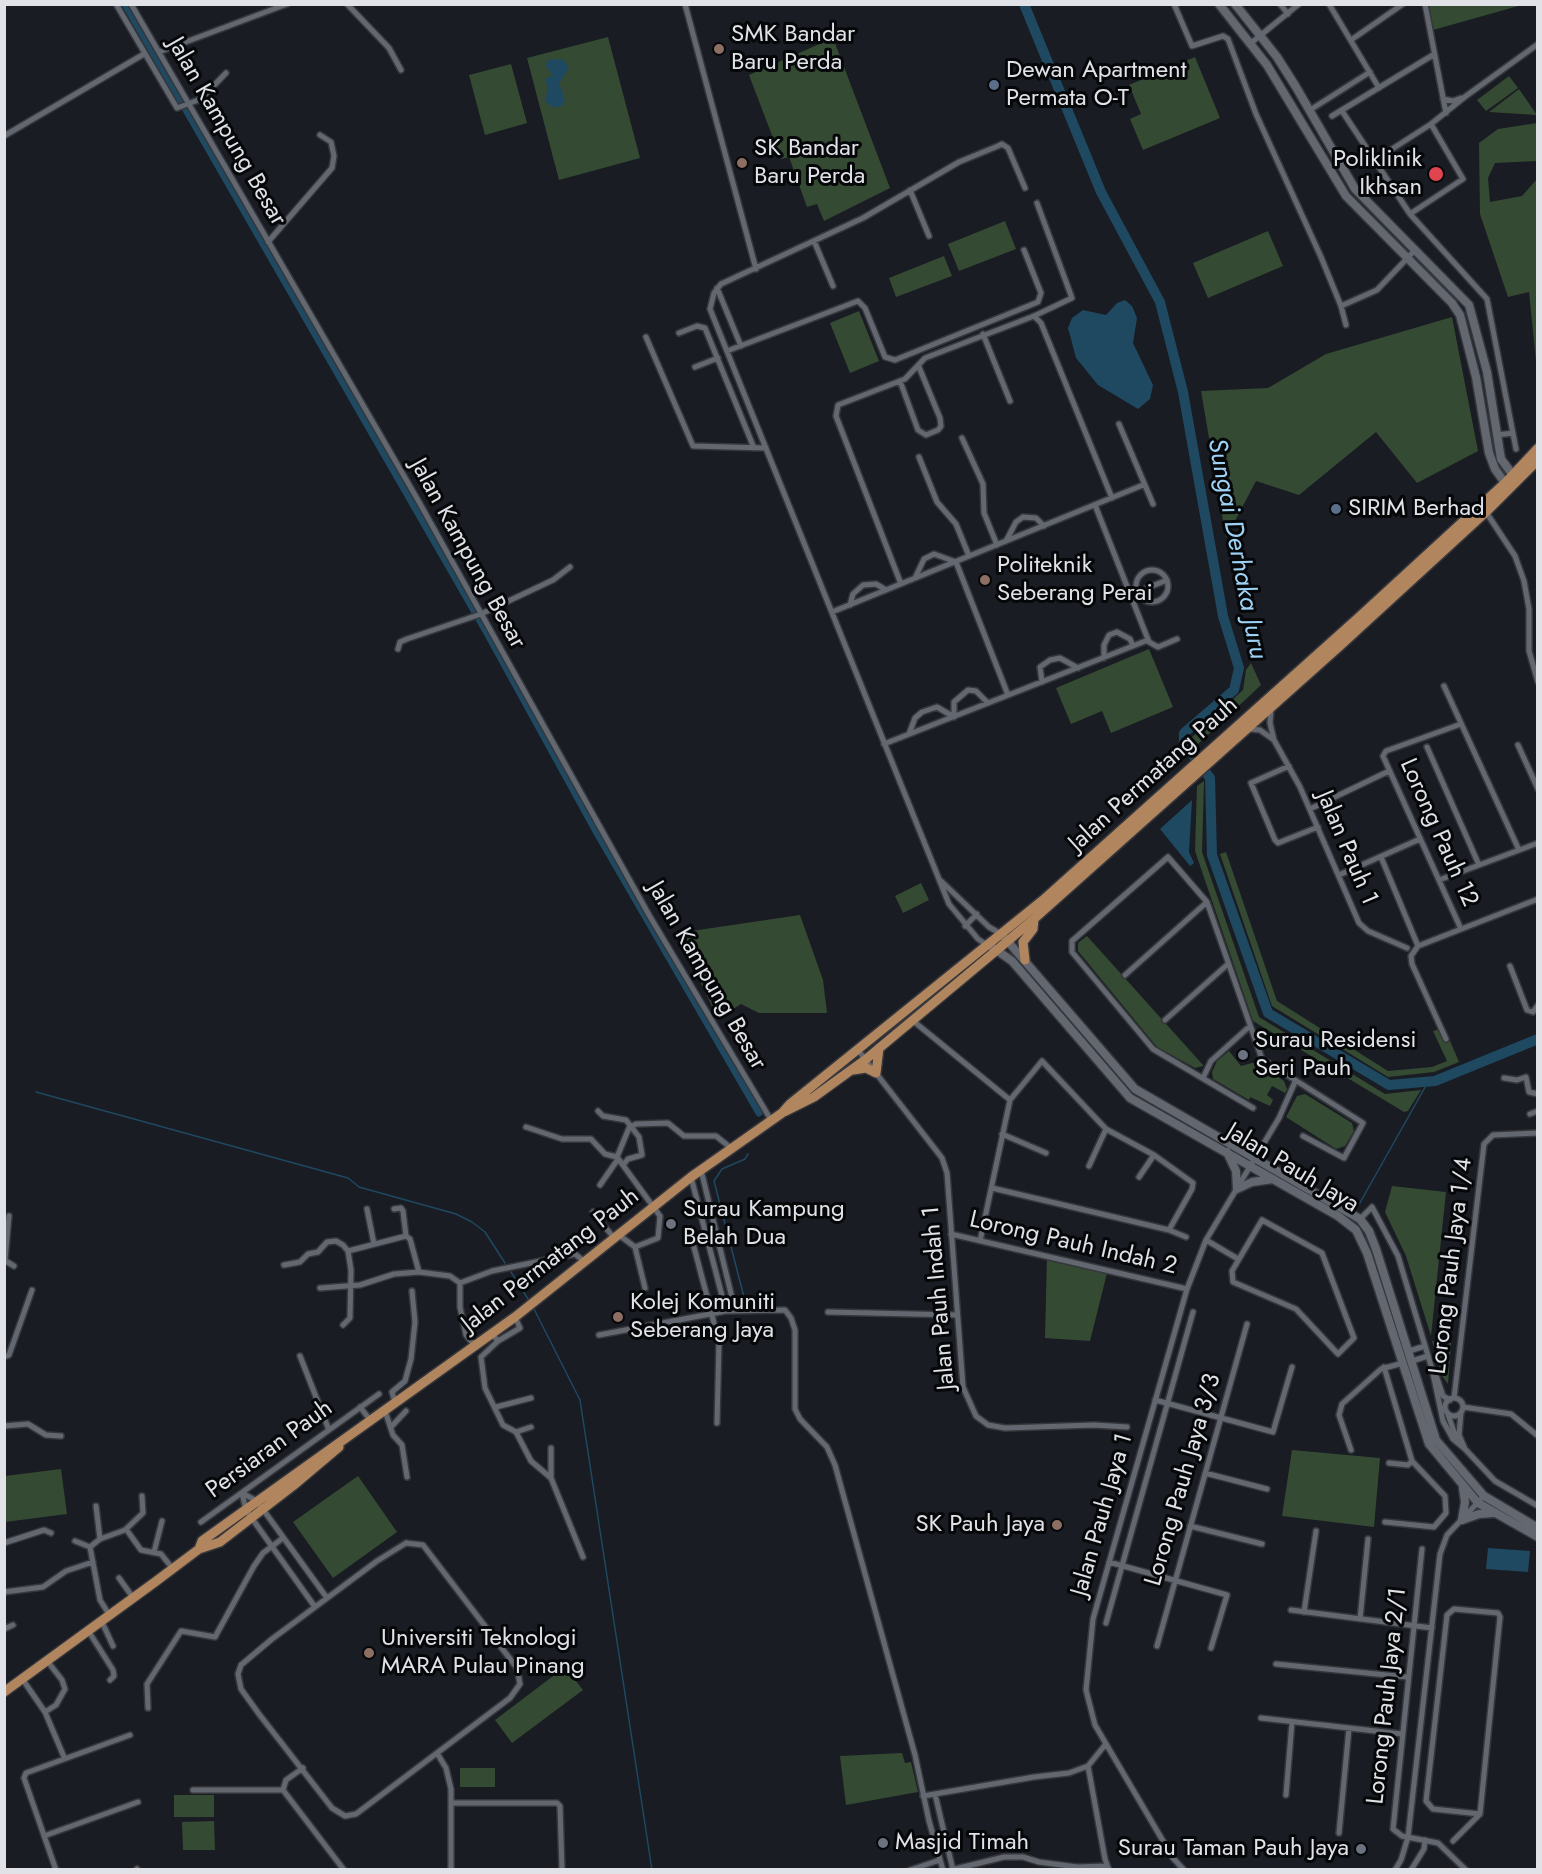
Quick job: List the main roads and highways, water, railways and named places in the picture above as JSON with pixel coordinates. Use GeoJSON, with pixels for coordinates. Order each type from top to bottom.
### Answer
{"type":"FeatureCollection","features":[{"type":"Feature","properties":{"kind":"main road","name":"Jalan Permatang Pauh"},"geometry":{"type":"LineString","coordinates":[[199,1549],[202,1541],[324,1452],[345,1440],[475,1346],[495,1338],[518,1315],[691,1177],[771,1120],[814,1097],[865,1060],[998,950],[1005,938],[1211,757],[1505,483],[1538,448]]}},
{"type":"Feature","properties":{"kind":"main road","name":"Jalan Permatang Pauh"},"geometry":{"type":"LineString","coordinates":[[1211,757],[1248,729],[1486,512],[1538,460]]}},
{"type":"Feature","properties":{"kind":"main road","name":"Jalan Permatang Pauh"},"geometry":{"type":"LineString","coordinates":[[782,1113],[790,1104],[987,945],[1005,938],[1034,919],[1187,778]]}},
{"type":"Feature","properties":{"kind":"main road"},"geometry":{"type":"LineString","coordinates":[[1025,960],[1022,946],[1033,929],[1034,919]]}},
{"type":"Feature","properties":{"kind":"main road"},"geometry":{"type":"LineString","coordinates":[[851,1070],[866,1068],[876,1073],[879,1048]]}},
{"type":"Feature","properties":{"kind":"main road","name":"Jalan Permatang Pauh"},"geometry":{"type":"LineString","coordinates":[[4,1692],[134,1599],[199,1549],[220,1542],[329,1458],[345,1440]]}},
{"type":"Feature","properties":{"kind":"water"},"geometry":{"type":"Polygon","coordinates":[[[564,60],[569,68],[559,83],[565,100],[563,105],[558,107],[552,107],[545,101],[548,87],[545,81],[546,78],[553,76],[546,66],[547,61],[564,60]]]}},
{"type":"Feature","properties":{"kind":"water"},"geometry":{"type":"Polygon","coordinates":[[[1125,300],[1132,306],[1137,318],[1133,343],[1153,385],[1150,399],[1138,409],[1098,385],[1076,358],[1068,328],[1072,318],[1083,310],[1106,315],[1117,303],[1125,300]]]}},
{"type":"Feature","properties":{"kind":"water"},"geometry":{"type":"Polygon","coordinates":[[[1192,800],[1189,852],[1194,863],[1190,866],[1160,829],[1192,800]]]}},
{"type":"Feature","properties":{"kind":"water"},"geometry":{"type":"Polygon","coordinates":[[[1488,1548],[1530,1551],[1528,1572],[1486,1569],[1488,1548]]]}},
{"type":"Feature","properties":{"kind":"waterway"},"geometry":{"type":"LineString","coordinates":[[125,4],[487,633],[597,833],[759,1113]]}},
{"type":"Feature","properties":{"kind":"waterway","name":"Sungai Derhaka Juru"},"geometry":{"type":"LineString","coordinates":[[1024,4],[1101,192],[1160,302],[1183,392],[1223,616],[1239,668],[1234,690],[1184,733],[1184,743],[1210,778],[1212,855],[1268,1013],[1389,1085],[1435,1081],[1538,1039]]}},
{"type":"Feature","properties":{"kind":"waterway"},"geometry":{"type":"LineString","coordinates":[[1357,1208],[1428,1082]]}},
{"type":"Feature","properties":{"kind":"waterway"},"geometry":{"type":"LineString","coordinates":[[36,1092],[348,1178],[359,1187],[456,1214],[485,1232],[505,1263]]}},
{"type":"Feature","properties":{"kind":"waterway"},"geometry":{"type":"LineString","coordinates":[[745,1301],[714,1181],[722,1169],[745,1159],[748,1154]]}},
{"type":"Feature","properties":{"kind":"waterway"},"geometry":{"type":"LineString","coordinates":[[511,1272],[530,1302]]}},
{"type":"Feature","properties":{"kind":"waterway"},"geometry":{"type":"LineString","coordinates":[[534,1309],[580,1400],[652,1870]]}},
{"type":"Feature","properties":{"kind":"place","name":"SMK Bandar Baru Perda"},"geometry":{"type":"Point","coordinates":[719,49]}},
{"type":"Feature","properties":{"kind":"place","name":"Dewan Apartment Permata O-T"},"geometry":{"type":"Point","coordinates":[994,85]}},
{"type":"Feature","properties":{"kind":"place","name":"SK Bandar Baru Perda"},"geometry":{"type":"Point","coordinates":[742,163]}},
{"type":"Feature","properties":{"kind":"place","name":"Poliklinik Ikhsan"},"geometry":{"type":"Point","coordinates":[1436,174]}},
{"type":"Feature","properties":{"kind":"place","name":"SIRIM Berhad"},"geometry":{"type":"Point","coordinates":[1336,509]}},
{"type":"Feature","properties":{"kind":"place","name":"Politeknik Seberang Perai"},"geometry":{"type":"Point","coordinates":[985,580]}},
{"type":"Feature","properties":{"kind":"place","name":"Surau Residensi Seri Pauh"},"geometry":{"type":"Point","coordinates":[1243,1055]}},
{"type":"Feature","properties":{"kind":"place","name":"Surau Kampung Belah Dua"},"geometry":{"type":"Point","coordinates":[671,1224]}},
{"type":"Feature","properties":{"kind":"place","name":"Kolej Komuniti Seberang Jaya"},"geometry":{"type":"Point","coordinates":[618,1317]}},
{"type":"Feature","properties":{"kind":"place","name":"SK Pauh Jaya"},"geometry":{"type":"Point","coordinates":[1057,1525]}},
{"type":"Feature","properties":{"kind":"place","name":"Universiti Teknologi MARA Pulau Pinang"},"geometry":{"type":"Point","coordinates":[369,1653]}},
{"type":"Feature","properties":{"kind":"place","name":"Masjid Timah"},"geometry":{"type":"Point","coordinates":[883,1843]}},
{"type":"Feature","properties":{"kind":"place","name":"Surau Taman Pauh Jaya"},"geometry":{"type":"Point","coordinates":[1361,1849]}}]}
